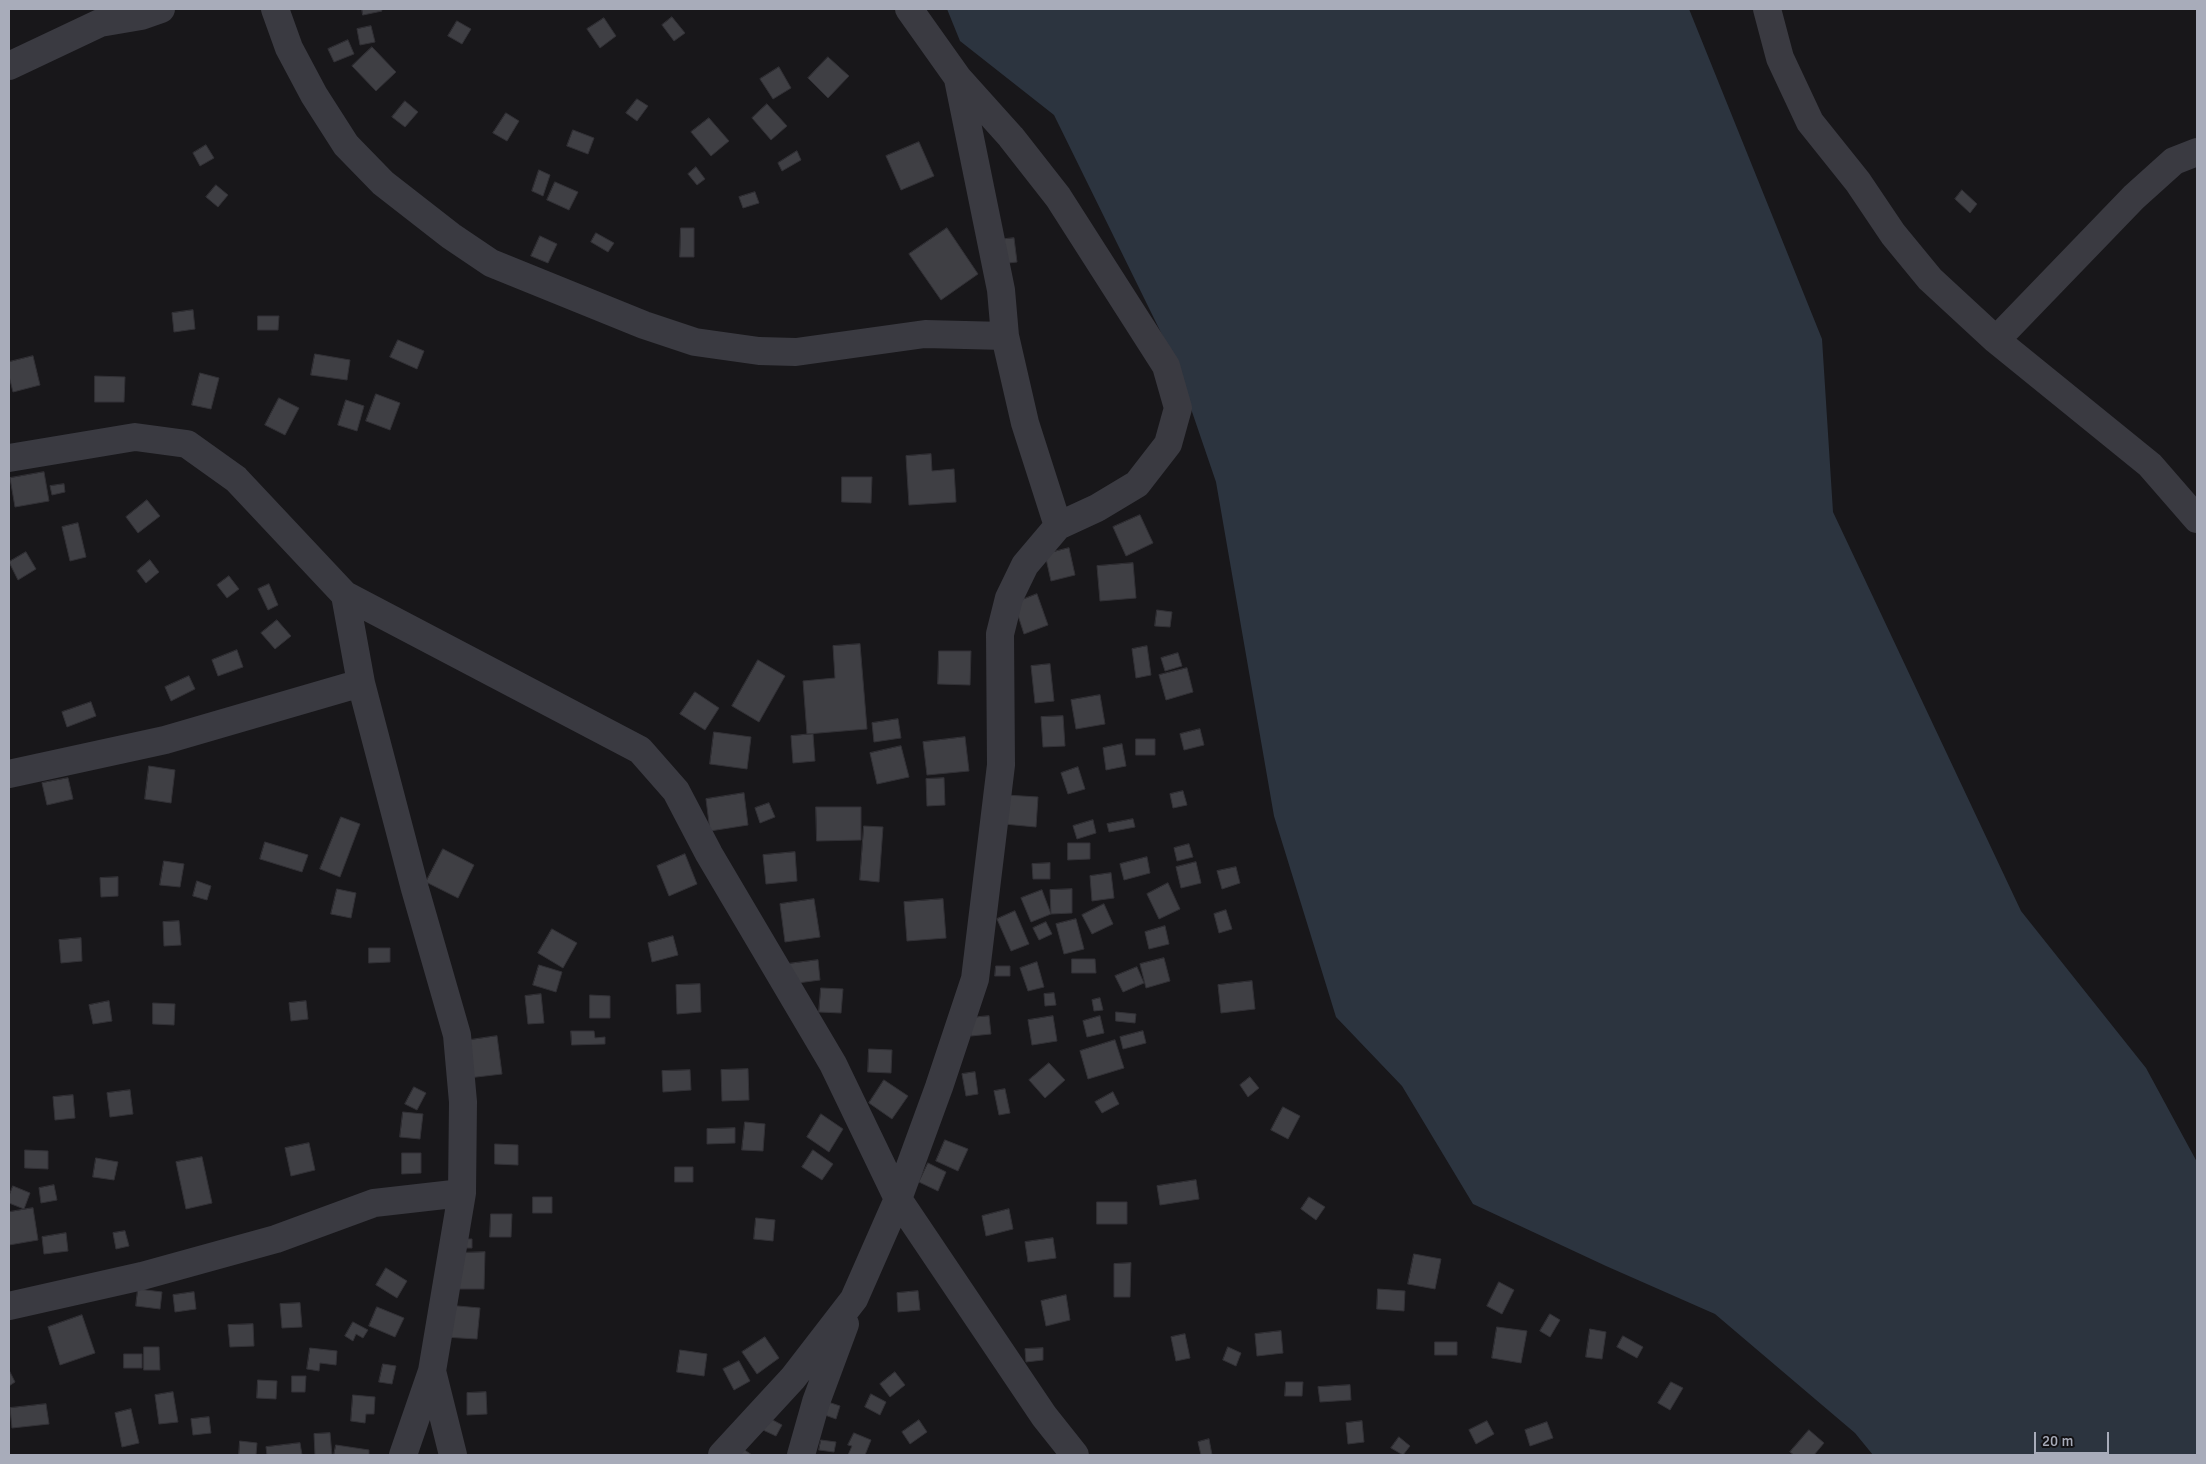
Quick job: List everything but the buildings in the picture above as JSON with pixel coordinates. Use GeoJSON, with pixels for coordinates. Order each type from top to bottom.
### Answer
{"type":"FeatureCollection","features":[{"type":"Feature","properties":{"kind":"street"},"geometry":{"type":"LineString","coordinates":[[9,66],[100,23],[141,16],[161,9]]}},
{"type":"Feature","properties":{"kind":"street"},"geometry":{"type":"LineString","coordinates":[[275,9],[289,48],[314,96],[346,145],[383,183],[451,236],[491,263],[644,325],[695,342],[759,351],[796,352],[925,334],[1005,336]]}},
{"type":"Feature","properties":{"kind":"street"},"geometry":{"type":"LineString","coordinates":[[801,1455],[816,1402],[854,1299],[898,1199],[939,1087],[975,979],[1001,765],[1000,634],[1009,598],[1025,565],[1058,526],[1097,508],[1138,484],[1168,444],[1178,408],[1166,366],[1058,197],[1011,137],[958,78],[909,9]]}},
{"type":"Feature","properties":{"kind":"street"},"geometry":{"type":"LineString","coordinates":[[1767,9],[1780,58],[1810,122],[1858,182],[1893,234],[1930,279],[1996,340],[2150,465],[2197,519]]}},
{"type":"Feature","properties":{"kind":"street"},"geometry":{"type":"LineString","coordinates":[[958,78],[1001,290],[1005,336],[1026,423],[1058,526]]}},
{"type":"Feature","properties":{"kind":"street"},"geometry":{"type":"LineString","coordinates":[[1996,340],[2134,197],[2174,161],[2197,152]]}},
{"type":"Feature","properties":{"kind":"street"},"geometry":{"type":"LineString","coordinates":[[9,458],[134,437],[187,444],[236,480],[344,594],[640,750],[676,791],[709,854],[833,1064],[898,1199],[1044,1416],[1075,1455]]}},
{"type":"Feature","properties":{"kind":"street"},"geometry":{"type":"LineString","coordinates":[[344,594],[361,683],[415,888],[458,1035],[463,1102],[462,1193],[432,1371],[403,1455]]}},
{"type":"Feature","properties":{"kind":"street"},"geometry":{"type":"LineString","coordinates":[[9,774],[166,740],[361,683]]}},
{"type":"Feature","properties":{"kind":"street"},"geometry":{"type":"LineString","coordinates":[[9,1306],[142,1276],[276,1239],[374,1203],[462,1193]]}},
{"type":"Feature","properties":{"kind":"street"},"geometry":{"type":"LineString","coordinates":[[722,1455],[793,1378],[854,1299]]}},
{"type":"Feature","properties":{"kind":"street"},"geometry":{"type":"LineString","coordinates":[[432,1371],[453,1455]]}},
{"type":"Feature","properties":{"kind":"water"},"geometry":{"type":"Polygon","coordinates":[[[947,9],[1689,9],[1822,339],[1833,512],[2021,911],[2146,1068],[2197,1162],[2197,1455],[1873,1455],[1855,1433],[1715,1314],[1473,1204],[1402,1086],[1336,1017],[1274,816],[1216,482],[1174,359],[1054,115],[960,41],[947,9]]]}}]}
